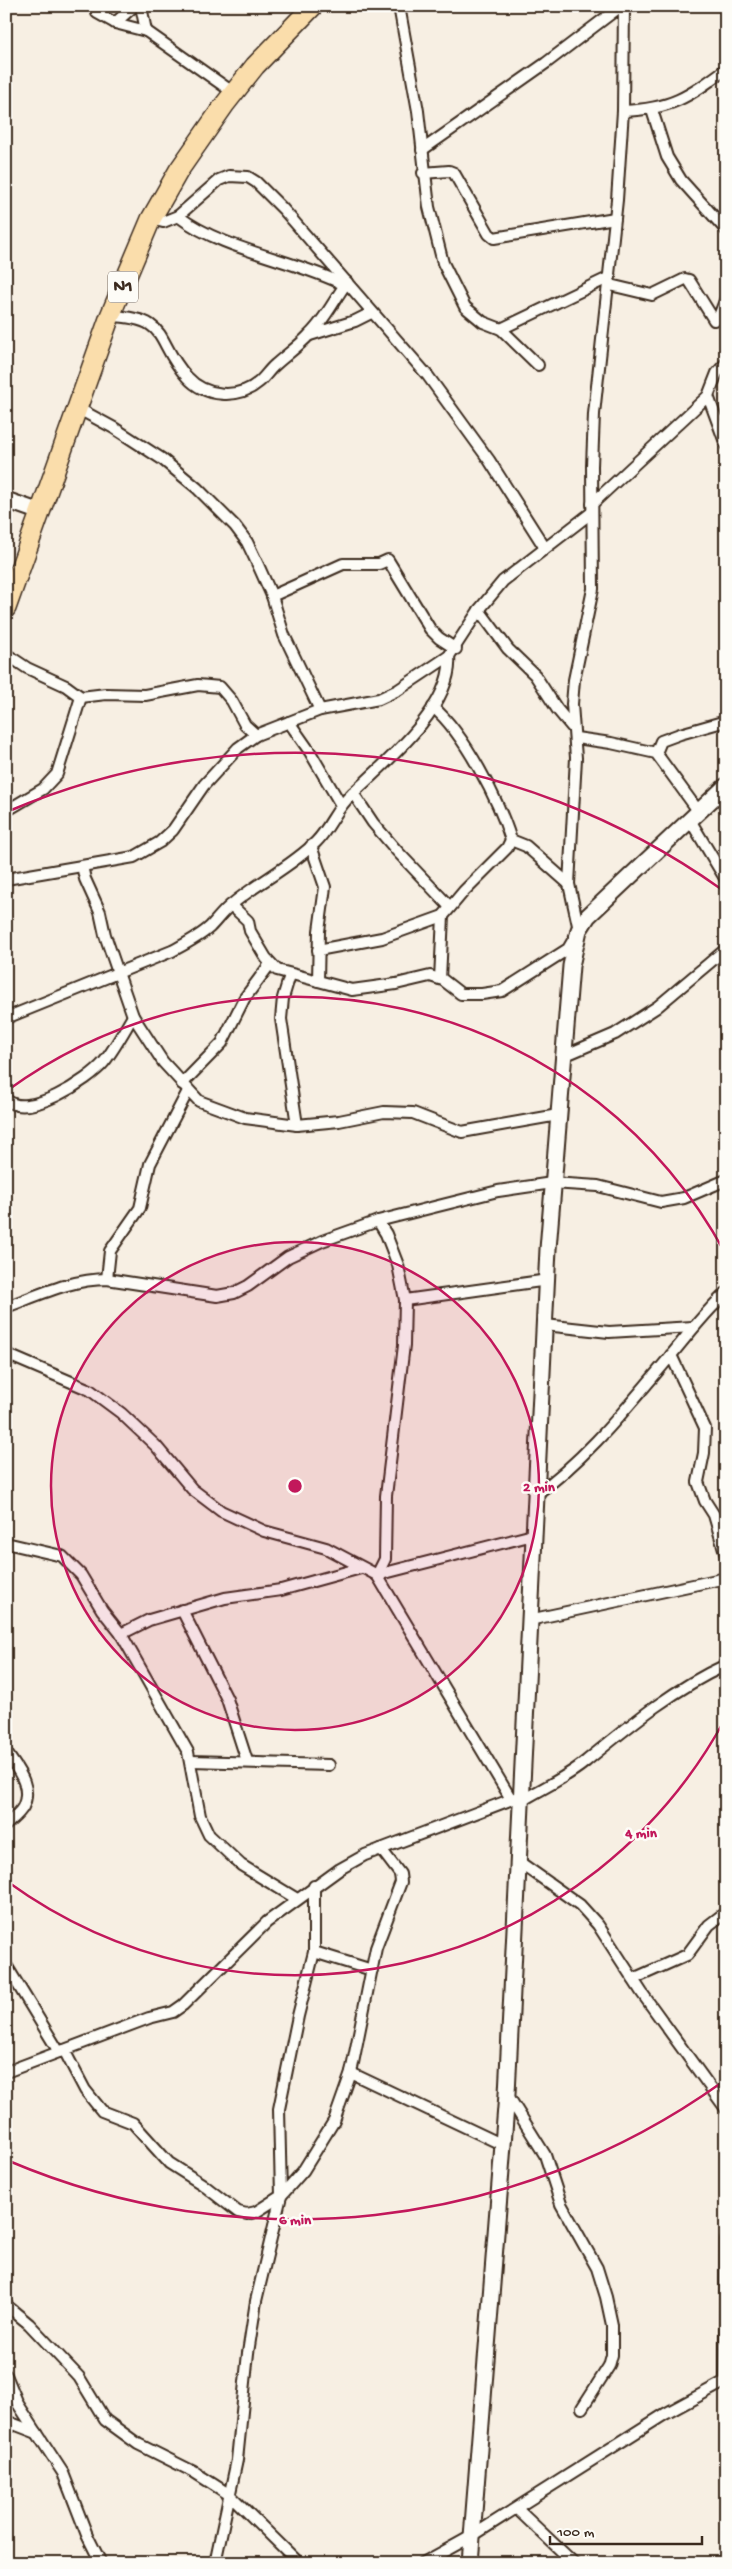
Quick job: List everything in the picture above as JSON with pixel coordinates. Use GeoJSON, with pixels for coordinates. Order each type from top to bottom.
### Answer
{"type":"FeatureCollection","features":[{"type":"Feature","properties":{"kind":"highway","name":"N1"},"geometry":{"type":"LineString","coordinates":[[6,608],[79,409],[110,316],[151,219],[179,170],[234,93],[305,9]]}},
{"type":"Feature","properties":{"kind":"street"},"geometry":{"type":"LineString","coordinates":[[115,23],[134,6]]}},
{"type":"Feature","properties":{"kind":"street"},"geometry":{"type":"LineString","coordinates":[[141,6],[146,31]]}},
{"type":"Feature","properties":{"kind":"street"},"geometry":{"type":"LineString","coordinates":[[399,6],[422,150],[423,173],[434,233],[454,289],[465,307],[472,314],[483,322],[501,329],[538,365]]}},
{"type":"Feature","properties":{"kind":"street"},"geometry":{"type":"LineString","coordinates":[[422,150],[623,6]]}},
{"type":"Feature","properties":{"kind":"street"},"geometry":{"type":"LineString","coordinates":[[572,727],[574,680],[592,602],[591,509],[594,414],[610,281],[623,111],[623,6]]}},
{"type":"Feature","properties":{"kind":"street"},"geometry":{"type":"LineString","coordinates":[[96,13],[115,23],[146,31],[234,93]]}},
{"type":"Feature","properties":{"kind":"street"},"geometry":{"type":"LineString","coordinates":[[623,111],[652,110],[678,101],[726,68]]}},
{"type":"Feature","properties":{"kind":"street"},"geometry":{"type":"LineString","coordinates":[[652,110],[667,157],[681,180],[726,230]]}},
{"type":"Feature","properties":{"kind":"street"},"geometry":{"type":"LineString","coordinates":[[423,173],[449,171],[454,173],[489,234],[494,238],[615,218]]}},
{"type":"Feature","properties":{"kind":"street"},"geometry":{"type":"LineString","coordinates":[[151,219],[163,222],[178,216],[219,180],[229,176],[248,177],[268,194],[428,376],[489,460],[545,548]]}},
{"type":"Feature","properties":{"kind":"street"},"geometry":{"type":"LineString","coordinates":[[178,216],[222,240],[323,274],[346,284]]}},
{"type":"Feature","properties":{"kind":"street"},"geometry":{"type":"LineString","coordinates":[[501,329],[610,281],[652,295],[685,280],[689,280],[714,320],[718,319],[726,298]]}},
{"type":"Feature","properties":{"kind":"street"},"geometry":{"type":"LineString","coordinates":[[110,316],[138,318],[149,323],[165,341],[171,354],[188,378],[210,393],[232,393],[259,383],[272,367],[310,335],[346,284]]}},
{"type":"Feature","properties":{"kind":"street"},"geometry":{"type":"LineString","coordinates":[[310,335],[356,321],[372,312]]}},
{"type":"Feature","properties":{"kind":"street"},"geometry":{"type":"LineString","coordinates":[[6,879],[134,857],[160,842],[183,818],[204,785],[238,748],[256,735],[320,710],[379,699],[398,690],[452,653],[479,610],[503,581],[591,509],[708,396],[717,373],[726,364]]}},
{"type":"Feature","properties":{"kind":"street"},"geometry":{"type":"LineString","coordinates":[[708,396],[726,445]]}},
{"type":"Feature","properties":{"kind":"street"},"geometry":{"type":"LineString","coordinates":[[79,409],[114,428],[162,459],[216,506],[247,542],[272,596],[284,636],[320,710]]}},
{"type":"Feature","properties":{"kind":"street"},"geometry":{"type":"LineString","coordinates":[[6,500],[40,512]]}},
{"type":"Feature","properties":{"kind":"street"},"geometry":{"type":"LineString","coordinates":[[6,1018],[188,942],[210,927],[231,905],[312,846],[341,805],[398,752],[433,707],[445,685],[452,653],[430,628],[388,560],[379,564],[343,564],[272,596]]}},
{"type":"Feature","properties":{"kind":"street"},"geometry":{"type":"LineString","coordinates":[[470,2563],[507,2094],[518,1861],[519,1798],[552,1183],[566,1055],[567,992],[579,930],[569,884],[576,738],[572,727],[556,709],[535,675],[508,649],[479,610]]}},
{"type":"Feature","properties":{"kind":"street"},"geometry":{"type":"LineString","coordinates":[[6,654],[27,668],[66,686],[81,697],[106,694],[145,695],[198,685],[220,687],[232,701],[245,725],[256,735]]}},
{"type":"Feature","properties":{"kind":"street"},"geometry":{"type":"LineString","coordinates":[[6,811],[43,789],[56,774],[81,697]]}},
{"type":"Feature","properties":{"kind":"street"},"geometry":{"type":"LineString","coordinates":[[433,707],[444,716],[478,768],[511,840],[526,846],[569,884]]}},
{"type":"Feature","properties":{"kind":"street"},"geometry":{"type":"LineString","coordinates":[[656,753],[661,741],[726,721]]}},
{"type":"Feature","properties":{"kind":"street"},"geometry":{"type":"LineString","coordinates":[[289,722],[310,752],[341,805]]}},
{"type":"Feature","properties":{"kind":"street"},"geometry":{"type":"LineString","coordinates":[[576,738],[611,743],[656,753],[695,816],[726,880]]}},
{"type":"Feature","properties":{"kind":"street"},"geometry":{"type":"LineString","coordinates":[[231,905],[248,921],[250,931],[270,964],[277,970],[290,975],[352,990],[396,984],[430,976],[452,985],[461,994],[482,994],[502,991],[568,949],[588,916],[726,786]]}},
{"type":"Feature","properties":{"kind":"street"},"geometry":{"type":"LineString","coordinates":[[353,792],[373,823],[450,907]]}},
{"type":"Feature","properties":{"kind":"street"},"geometry":{"type":"LineString","coordinates":[[318,950],[390,936],[443,916],[507,848],[511,840]]}},
{"type":"Feature","properties":{"kind":"street"},"geometry":{"type":"LineString","coordinates":[[312,846],[325,887],[318,950],[318,981]]}},
{"type":"Feature","properties":{"kind":"street"},"geometry":{"type":"LineString","coordinates":[[82,866],[100,912],[133,1016],[164,1062],[185,1088],[199,1101],[221,1111],[245,1118],[297,1125],[394,1112],[413,1113],[462,1132],[558,1115]]}},
{"type":"Feature","properties":{"kind":"street"},"geometry":{"type":"LineString","coordinates":[[440,979],[443,916]]}},
{"type":"Feature","properties":{"kind":"street"},"geometry":{"type":"LineString","coordinates":[[566,1055],[615,1034],[649,1012],[676,992],[726,949]]}},
{"type":"Feature","properties":{"kind":"street"},"geometry":{"type":"LineString","coordinates":[[107,1279],[110,1251],[140,1208],[150,1164],[185,1088],[222,1043],[244,999],[270,964]]}},
{"type":"Feature","properties":{"kind":"street"},"geometry":{"type":"LineString","coordinates":[[290,975],[283,998],[281,1019],[297,1125]]}},
{"type":"Feature","properties":{"kind":"street"},"geometry":{"type":"LineString","coordinates":[[6,1099],[11,1104],[18,1106],[42,1102],[63,1094],[104,1063],[133,1016]]}},
{"type":"Feature","properties":{"kind":"street"},"geometry":{"type":"LineString","coordinates":[[6,1307],[72,1283],[107,1279],[217,1296],[234,1293],[248,1286],[288,1258],[322,1241],[378,1221],[498,1191],[552,1183],[598,1186],[661,1202],[684,1198],[726,1180]]}},
{"type":"Feature","properties":{"kind":"street"},"geometry":{"type":"LineString","coordinates":[[377,1575],[384,1559],[386,1496],[404,1345],[405,1300],[398,1265],[386,1234],[378,1221]]}},
{"type":"Feature","properties":{"kind":"street"},"geometry":{"type":"LineString","coordinates":[[405,1300],[548,1280]]}},
{"type":"Feature","properties":{"kind":"street"},"geometry":{"type":"LineString","coordinates":[[535,1495],[574,1465],[671,1355],[693,1327],[726,1293]]}},
{"type":"Feature","properties":{"kind":"street"},"geometry":{"type":"LineString","coordinates":[[545,1325],[609,1332],[693,1327]]}},
{"type":"Feature","properties":{"kind":"street"},"geometry":{"type":"LineString","coordinates":[[6,1354],[90,1390],[121,1413],[156,1446],[192,1489],[221,1511],[264,1531],[326,1548],[377,1575],[519,1798]]}},
{"type":"Feature","properties":{"kind":"street"},"geometry":{"type":"LineString","coordinates":[[671,1355],[705,1428],[704,1453],[698,1482],[705,1501],[714,1515],[726,1556]]}},
{"type":"Feature","properties":{"kind":"street"},"geometry":{"type":"LineString","coordinates":[[377,1575],[533,1535]]}},
{"type":"Feature","properties":{"kind":"street"},"geometry":{"type":"LineString","coordinates":[[6,1543],[62,1556],[72,1564],[121,1634],[188,1752],[200,1816],[209,1835],[241,1864],[297,1899]]}},
{"type":"Feature","properties":{"kind":"street"},"geometry":{"type":"LineString","coordinates":[[121,1634],[149,1620],[225,1598],[281,1590],[361,1568]]}},
{"type":"Feature","properties":{"kind":"street"},"geometry":{"type":"LineString","coordinates":[[529,1620],[726,1578]]}},
{"type":"Feature","properties":{"kind":"street"},"geometry":{"type":"LineString","coordinates":[[182,1610],[227,1699],[247,1761]]}},
{"type":"Feature","properties":{"kind":"street"},"geometry":{"type":"LineString","coordinates":[[6,2072],[149,2018],[173,2012],[183,2005],[267,1922],[314,1886],[340,1869],[381,1849],[519,1798],[584,1763],[607,1742],[665,1699],[697,1678],[726,1665]]}},
{"type":"Feature","properties":{"kind":"street"},"geometry":{"type":"LineString","coordinates":[[6,1752],[25,1780],[25,1795],[23,1808],[6,1825]]}},
{"type":"Feature","properties":{"kind":"street"},"geometry":{"type":"LineString","coordinates":[[191,1761],[247,1761],[328,1765]]}},
{"type":"Feature","properties":{"kind":"street"},"geometry":{"type":"LineString","coordinates":[[6,1965],[85,2090],[102,2111],[133,2123],[169,2163],[202,2184],[238,2212],[247,2214],[256,2212],[280,2196],[303,2171],[334,2122],[352,2073],[376,1948],[401,1882],[400,1874],[381,1849]]}},
{"type":"Feature","properties":{"kind":"street"},"geometry":{"type":"LineString","coordinates":[[518,1861],[580,1906],[598,1925],[633,1979],[726,2109]]}},
{"type":"Feature","properties":{"kind":"street"},"geometry":{"type":"LineString","coordinates":[[215,2563],[238,2460],[248,2353],[256,2301],[280,2196],[279,2110],[298,2016],[314,1952],[314,1886]]}},
{"type":"Feature","properties":{"kind":"street"},"geometry":{"type":"LineString","coordinates":[[633,1979],[687,1955],[709,1925],[726,1912]]}},
{"type":"Feature","properties":{"kind":"street"},"geometry":{"type":"LineString","coordinates":[[314,1952],[372,1970]]}},
{"type":"Feature","properties":{"kind":"street"},"geometry":{"type":"LineString","coordinates":[[352,2073],[503,2145]]}},
{"type":"Feature","properties":{"kind":"street"},"geometry":{"type":"LineString","coordinates":[[507,2094],[545,2155],[561,2204],[597,2268],[606,2297],[612,2326],[612,2355],[609,2366],[582,2408]]}},
{"type":"Feature","properties":{"kind":"street"},"geometry":{"type":"LineString","coordinates":[[423,2563],[517,2509],[665,2414],[725,2381],[726,2240]]}},
{"type":"Feature","properties":{"kind":"street"},"geometry":{"type":"LineString","coordinates":[[6,2305],[29,2324],[79,2377],[105,2420],[138,2444],[194,2472],[230,2495],[299,2563]]}},
{"type":"Feature","properties":{"kind":"street"},"geometry":{"type":"LineString","coordinates":[[6,2375],[18,2404],[63,2473],[87,2535],[101,2563]]}},
{"type":"Feature","properties":{"kind":"street"},"geometry":{"type":"LineString","coordinates":[[8,2425],[37,2433]]}},
{"type":"Feature","properties":{"kind":"street"},"geometry":{"type":"LineString","coordinates":[[517,2509],[574,2563]]}}]}
